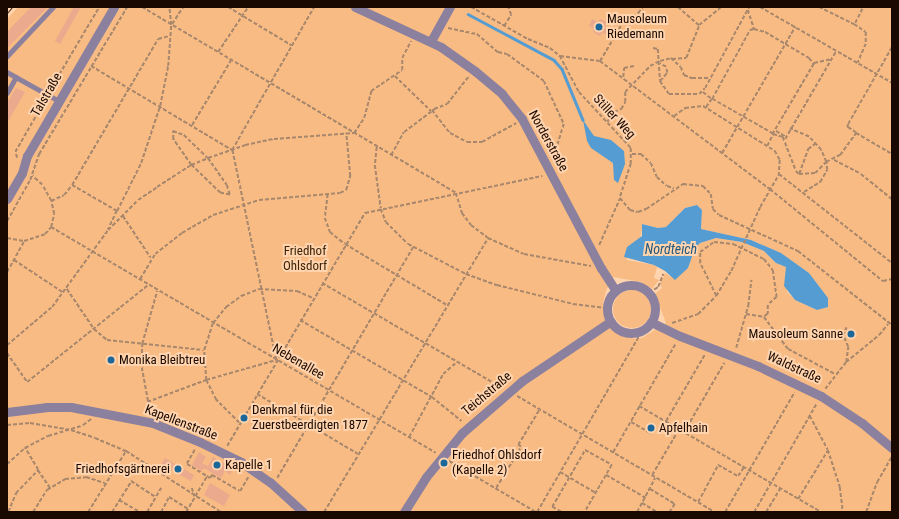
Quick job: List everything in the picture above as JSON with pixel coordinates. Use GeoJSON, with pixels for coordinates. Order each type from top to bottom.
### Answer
{"type":"FeatureCollection","features":[{"type":"Feature","properties":{"kind":"street","name":"Talstraße"},"geometry":{"type":"LineString","coordinates":[[7,199],[22,173],[27,156],[114,7]]}},
{"type":"Feature","properties":{"kind":"street","name":"Norderstraße"},"geometry":{"type":"LineString","coordinates":[[355,7],[431,41],[475,71],[502,94],[522,119],[593,252],[600,268],[616,291]]}},
{"type":"Feature","properties":{"kind":"street"},"geometry":{"type":"LineString","coordinates":[[431,41],[438,26],[450,7]]}},
{"type":"Feature","properties":{"kind":"street"},"geometry":{"type":"LineString","coordinates":[[629,285],[637,286],[649,293],[655,304],[651,322],[643,329],[624,331],[611,321],[608,308],[610,298],[616,291],[629,285]]}},
{"type":"Feature","properties":{"kind":"street","name":"Teichstraße"},"geometry":{"type":"LineString","coordinates":[[404,512],[442,457],[469,427],[509,392],[569,348],[611,321]]}},
{"type":"Feature","properties":{"kind":"street","name":"Waldstraße"},"geometry":{"type":"LineString","coordinates":[[651,322],[661,328],[731,355],[822,396],[862,423],[892,448]]}},
{"type":"Feature","properties":{"kind":"street","name":"Kapellenstraße"},"geometry":{"type":"LineString","coordinates":[[7,412],[46,407],[102,412],[153,423],[223,452],[274,485],[303,512]]}},
{"type":"Feature","properties":{"kind":"lane"},"geometry":{"type":"LineString","coordinates":[[7,56],[53,7]]}},
{"type":"Feature","properties":{"kind":"lane"},"geometry":{"type":"LineString","coordinates":[[7,72],[59,101]]}},
{"type":"Feature","properties":{"kind":"lane"},"geometry":{"type":"LineString","coordinates":[[7,93],[16,77]]}},
{"type":"Feature","properties":{"kind":"path"},"geometry":{"type":"LineString","coordinates":[[17,159],[15,152],[99,7]]}},
{"type":"Feature","properties":{"kind":"path"},"geometry":{"type":"LineString","coordinates":[[7,221],[32,176],[39,154],[127,7]]}},
{"type":"Feature","properties":{"kind":"path"},"geometry":{"type":"LineString","coordinates":[[142,7],[456,193],[467,219],[478,232],[488,238],[524,254],[600,268]]}},
{"type":"Feature","properties":{"kind":"path"},"geometry":{"type":"LineString","coordinates":[[7,345],[38,321],[67,289],[108,230],[141,163],[160,106],[168,66],[171,25],[169,7]]}},
{"type":"Feature","properties":{"kind":"path"},"geometry":{"type":"LineString","coordinates":[[171,25],[183,7]]}},
{"type":"Feature","properties":{"kind":"path"},"geometry":{"type":"LineString","coordinates":[[228,7],[292,46]]}},
{"type":"Feature","properties":{"kind":"path"},"geometry":{"type":"LineString","coordinates":[[218,52],[248,7]]}},
{"type":"Feature","properties":{"kind":"path"},"geometry":{"type":"LineString","coordinates":[[276,360],[232,150],[314,7]]}},
{"type":"Feature","properties":{"kind":"path","name":"Stiller Weg"},"geometry":{"type":"LineString","coordinates":[[471,7],[504,26],[550,48],[560,56],[579,92],[631,148],[632,154],[620,198],[604,239],[593,252]]}},
{"type":"Feature","properties":{"kind":"path"},"geometry":{"type":"LineString","coordinates":[[504,26],[511,15],[508,7]]}},
{"type":"Feature","properties":{"kind":"path"},"geometry":{"type":"LineString","coordinates":[[600,61],[626,17],[634,18],[643,7]]}},
{"type":"Feature","properties":{"kind":"path"},"geometry":{"type":"LineString","coordinates":[[678,7],[699,25]]}},
{"type":"Feature","properties":{"kind":"path"},"geometry":{"type":"LineString","coordinates":[[607,122],[614,112],[621,109],[625,102],[625,92],[634,85],[650,66],[670,58],[686,58],[699,25],[721,7]]}},
{"type":"Feature","properties":{"kind":"path"},"geometry":{"type":"LineString","coordinates":[[760,7],[892,83]]}},
{"type":"Feature","properties":{"kind":"path"},"geometry":{"type":"LineString","coordinates":[[819,7],[854,24],[866,32],[866,44],[858,63]]}},
{"type":"Feature","properties":{"kind":"path"},"geometry":{"type":"LineString","coordinates":[[854,24],[863,7]]}},
{"type":"Feature","properties":{"kind":"path"},"geometry":{"type":"LineString","coordinates":[[748,8],[754,29]]}},
{"type":"Feature","properties":{"kind":"path"},"geometry":{"type":"LineString","coordinates":[[703,92],[748,8]]}},
{"type":"Feature","properties":{"kind":"path"},"geometry":{"type":"LineString","coordinates":[[223,452],[276,360],[365,213],[550,172],[555,157],[558,138],[564,124],[544,81],[507,54],[498,52],[477,34],[438,26]]}},
{"type":"Feature","properties":{"kind":"path"},"geometry":{"type":"LineString","coordinates":[[722,153],[795,27]]}},
{"type":"Feature","properties":{"kind":"path"},"geometry":{"type":"LineString","coordinates":[[706,108],[750,30],[754,29],[765,32],[814,63],[831,59]]}},
{"type":"Feature","properties":{"kind":"path"},"geometry":{"type":"LineString","coordinates":[[354,133],[364,118],[371,91],[402,70],[402,58],[414,34]]}},
{"type":"Feature","properties":{"kind":"path"},"geometry":{"type":"LineString","coordinates":[[51,201],[64,195],[72,185],[158,40],[170,36]]}},
{"type":"Feature","properties":{"kind":"path"},"geometry":{"type":"LineString","coordinates":[[653,48],[658,49],[660,81],[669,94],[681,95],[703,92],[712,99],[773,134],[786,138]]}},
{"type":"Feature","properties":{"kind":"path"},"geometry":{"type":"LineString","coordinates":[[892,48],[847,127],[892,154]]}},
{"type":"Feature","properties":{"kind":"path"},"geometry":{"type":"LineString","coordinates":[[799,174],[792,164],[786,138],[836,51]]}},
{"type":"Feature","properties":{"kind":"path"},"geometry":{"type":"LineString","coordinates":[[560,56],[600,61],[634,85],[770,189],[883,281],[892,279]]}},
{"type":"Feature","properties":{"kind":"path"},"geometry":{"type":"LineString","coordinates":[[670,58],[681,67],[684,75],[692,78],[710,78]]}},
{"type":"Feature","properties":{"kind":"path"},"geometry":{"type":"LineString","coordinates":[[82,60],[232,150]]}},
{"type":"Feature","properties":{"kind":"path"},"geometry":{"type":"LineString","coordinates":[[191,126],[231,60]]}},
{"type":"Feature","properties":{"kind":"path"},"geometry":{"type":"LineString","coordinates":[[660,62],[666,67],[667,73],[660,81]]}},
{"type":"Feature","properties":{"kind":"path"},"geometry":{"type":"LineString","coordinates":[[767,146],[814,63]]}},
{"type":"Feature","properties":{"kind":"path"},"geometry":{"type":"LineString","coordinates":[[623,77],[624,68],[634,66]]}},
{"type":"Feature","properties":{"kind":"path"},"geometry":{"type":"LineString","coordinates":[[390,154],[404,132],[432,110],[447,104],[460,84],[475,71]]}},
{"type":"Feature","properties":{"kind":"path"},"geometry":{"type":"LineString","coordinates":[[395,76],[432,110],[450,133],[467,142],[482,142],[522,119]]}},
{"type":"Feature","properties":{"kind":"path"},"geometry":{"type":"LineString","coordinates":[[661,328],[698,314],[716,296],[779,174],[780,160],[775,151],[706,108],[694,106],[674,116]]}},
{"type":"Feature","properties":{"kind":"path"},"geometry":{"type":"LineString","coordinates":[[790,129],[809,137],[826,162],[827,170],[822,180],[804,192]]}},
{"type":"Feature","properties":{"kind":"path"},"geometry":{"type":"LineString","coordinates":[[173,131],[184,135],[208,158],[227,185],[230,195],[220,193],[191,165],[173,139],[173,131]]}},
{"type":"Feature","properties":{"kind":"path"},"geometry":{"type":"LineString","coordinates":[[776,131],[786,138]]}},
{"type":"Feature","properties":{"kind":"path"},"geometry":{"type":"LineString","coordinates":[[140,279],[151,258],[167,244],[198,223],[243,204],[290,196],[340,194],[346,190],[350,183],[346,133]]}},
{"type":"Feature","properties":{"kind":"path"},"geometry":{"type":"LineString","coordinates":[[108,230],[138,200],[191,165],[208,158],[274,139],[354,133]]}},
{"type":"Feature","properties":{"kind":"path"},"geometry":{"type":"LineString","coordinates":[[799,174],[815,173],[826,162],[834,160],[856,133]]}},
{"type":"Feature","properties":{"kind":"path"},"geometry":{"type":"LineString","coordinates":[[799,174],[808,149],[815,144]]}},
{"type":"Feature","properties":{"kind":"path"},"geometry":{"type":"LineString","coordinates":[[377,147],[375,165],[381,209],[386,222],[395,234],[413,247],[466,274],[535,296],[608,308]]}},
{"type":"Feature","properties":{"kind":"path"},"geometry":{"type":"LineString","coordinates":[[632,154],[641,154],[650,163],[657,177],[667,186],[674,188]]}},
{"type":"Feature","properties":{"kind":"path"},"geometry":{"type":"LineString","coordinates":[[834,160],[861,174],[892,199]]}},
{"type":"Feature","properties":{"kind":"path"},"geometry":{"type":"LineString","coordinates":[[779,174],[804,192],[892,263]]}},
{"type":"Feature","properties":{"kind":"path"},"geometry":{"type":"LineString","coordinates":[[7,238],[24,241],[45,234],[51,228],[54,214],[51,201],[42,185],[32,176]]}},
{"type":"Feature","properties":{"kind":"path"},"geometry":{"type":"LineString","coordinates":[[620,198],[630,210],[638,212],[658,202],[674,188],[693,183],[703,186],[711,194],[713,209],[719,215],[798,251],[812,260],[892,325]]}},
{"type":"Feature","properties":{"kind":"path"},"geometry":{"type":"LineString","coordinates":[[72,185],[117,211]]}},
{"type":"Feature","properties":{"kind":"path"},"geometry":{"type":"LineString","coordinates":[[328,194],[325,218],[330,232],[345,244],[447,305]]}},
{"type":"Feature","properties":{"kind":"path"},"geometry":{"type":"LineString","coordinates":[[123,216],[151,258]]}},
{"type":"Feature","properties":{"kind":"path","name":"Nebenallee"},"geometry":{"type":"LineString","coordinates":[[51,228],[93,251],[148,285],[536,512]]}},
{"type":"Feature","properties":{"kind":"path"},"geometry":{"type":"LineString","coordinates":[[324,512],[488,238]]}},
{"type":"Feature","properties":{"kind":"path"},"geometry":{"type":"LineString","coordinates":[[7,272],[24,241]]}},
{"type":"Feature","properties":{"kind":"path"},"geometry":{"type":"LineString","coordinates":[[716,296],[700,263],[701,250],[718,242],[741,248],[764,259],[773,270],[777,297],[768,305],[768,314],[764,317]]}},
{"type":"Feature","properties":{"kind":"path"},"geometry":{"type":"LineString","coordinates":[[274,485],[328,390],[413,247]]}},
{"type":"Feature","properties":{"kind":"path"},"geometry":{"type":"LineString","coordinates":[[14,260],[64,293]]}},
{"type":"Feature","properties":{"kind":"path"},"geometry":{"type":"LineString","coordinates":[[649,293],[658,287],[663,274]]}},
{"type":"Feature","properties":{"kind":"path"},"geometry":{"type":"LineString","coordinates":[[684,432],[731,355],[746,314],[751,280]]}},
{"type":"Feature","properties":{"kind":"path"},"geometry":{"type":"LineString","coordinates":[[322,283],[715,512]]}},
{"type":"Feature","properties":{"kind":"path"},"geometry":{"type":"LineString","coordinates":[[7,353],[27,382],[148,285]]}},
{"type":"Feature","properties":{"kind":"path"},"geometry":{"type":"LineString","coordinates":[[67,289],[94,329],[107,340],[204,350]]}},
{"type":"Feature","properties":{"kind":"path"},"geometry":{"type":"LineString","coordinates":[[239,423],[216,400],[206,380],[204,350],[213,323],[226,307],[241,296],[260,289],[297,291],[313,298]]}},
{"type":"Feature","properties":{"kind":"path"},"geometry":{"type":"LineString","coordinates":[[153,423],[147,402],[141,365],[142,344],[158,290]]}},
{"type":"Feature","properties":{"kind":"path"},"geometry":{"type":"LineString","coordinates":[[746,314],[764,317],[788,349],[835,374]]}},
{"type":"Feature","properties":{"kind":"path"},"geometry":{"type":"LineString","coordinates":[[300,320],[402,381],[432,397],[469,427]]}},
{"type":"Feature","properties":{"kind":"path"},"geometry":{"type":"LineString","coordinates":[[754,512],[835,374],[846,362],[879,335],[889,323]]}},
{"type":"Feature","properties":{"kind":"path"},"geometry":{"type":"LineString","coordinates":[[846,328],[843,336],[848,347],[846,362]]}},
{"type":"Feature","properties":{"kind":"path"},"geometry":{"type":"LineString","coordinates":[[536,512],[643,329]]}},
{"type":"Feature","properties":{"kind":"path"},"geometry":{"type":"LineString","coordinates":[[613,452],[680,336]]}},
{"type":"Feature","properties":{"kind":"path"},"geometry":{"type":"LineString","coordinates":[[666,422],[710,347]]}},
{"type":"Feature","properties":{"kind":"path"},"geometry":{"type":"LineString","coordinates":[[147,402],[206,380],[276,360]]}},
{"type":"Feature","properties":{"kind":"path"},"geometry":{"type":"LineString","coordinates":[[409,437],[432,397],[443,374],[457,361]]}},
{"type":"Feature","properties":{"kind":"path"},"geometry":{"type":"LineString","coordinates":[[725,512],[799,385]]}},
{"type":"Feature","properties":{"kind":"path"},"geometry":{"type":"LineString","coordinates":[[257,394],[358,454]]}},
{"type":"Feature","properties":{"kind":"path"},"geometry":{"type":"LineString","coordinates":[[639,406],[821,512]]}},
{"type":"Feature","properties":{"kind":"path"},"geometry":{"type":"LineString","coordinates":[[496,488],[521,447],[518,445],[539,409]]}},
{"type":"Feature","properties":{"kind":"path"},"geometry":{"type":"LineString","coordinates":[[7,464],[25,448],[48,436],[71,430],[102,412]]}},
{"type":"Feature","properties":{"kind":"path"},"geometry":{"type":"LineString","coordinates":[[810,416],[828,450],[840,487],[843,512]]}},
{"type":"Feature","properties":{"kind":"path"},"geometry":{"type":"LineString","coordinates":[[630,421],[652,434]]}},
{"type":"Feature","properties":{"kind":"path"},"geometry":{"type":"LineString","coordinates":[[7,425],[30,423],[71,430],[126,451],[195,497],[221,512]]}},
{"type":"Feature","properties":{"kind":"path"},"geometry":{"type":"LineString","coordinates":[[652,476],[679,429]]}},
{"type":"Feature","properties":{"kind":"path"},"geometry":{"type":"LineString","coordinates":[[200,442],[187,464],[210,478],[212,474],[240,491],[253,470]]}},
{"type":"Feature","properties":{"kind":"path"},"geometry":{"type":"LineString","coordinates":[[25,448],[50,488]]}},
{"type":"Feature","properties":{"kind":"path"},"geometry":{"type":"LineString","coordinates":[[561,512],[552,507],[585,450],[612,465],[585,512]]}},
{"type":"Feature","properties":{"kind":"path"},"geometry":{"type":"LineString","coordinates":[[798,499],[828,450]]}},
{"type":"Feature","properties":{"kind":"path"},"geometry":{"type":"LineString","coordinates":[[88,512],[126,451]]}},
{"type":"Feature","properties":{"kind":"path"},"geometry":{"type":"LineString","coordinates":[[866,512],[880,475],[892,456]]}},
{"type":"Feature","properties":{"kind":"path"},"geometry":{"type":"LineString","coordinates":[[698,502],[718,465],[738,476],[744,467]]}},
{"type":"Feature","properties":{"kind":"path"},"geometry":{"type":"LineString","coordinates":[[8,512],[16,493],[38,470]]}},
{"type":"Feature","properties":{"kind":"path"},"geometry":{"type":"LineString","coordinates":[[560,472],[596,493]]}},
{"type":"Feature","properties":{"kind":"path"},"geometry":{"type":"LineString","coordinates":[[606,475],[646,498]]}},
{"type":"Feature","properties":{"kind":"path"},"geometry":{"type":"LineString","coordinates":[[186,512],[207,476]]}},
{"type":"Feature","properties":{"kind":"path"},"geometry":{"type":"LineString","coordinates":[[33,512],[40,496],[65,479],[76,477],[105,483]]}},
{"type":"Feature","properties":{"kind":"path"},"geometry":{"type":"LineString","coordinates":[[637,512],[646,498],[655,477]]}},
{"type":"Feature","properties":{"kind":"path"},"geometry":{"type":"LineString","coordinates":[[112,512],[130,481],[156,497]]}},
{"type":"Feature","properties":{"kind":"path"},"geometry":{"type":"LineString","coordinates":[[147,512],[161,488]]}},
{"type":"Feature","properties":{"kind":"path"},"geometry":{"type":"LineString","coordinates":[[192,488],[195,497]]}},
{"type":"Feature","properties":{"kind":"path"},"geometry":{"type":"LineString","coordinates":[[766,512],[780,488]]}},
{"type":"Feature","properties":{"kind":"path"},"geometry":{"type":"LineString","coordinates":[[650,489],[675,504],[670,512]]}},
{"type":"Feature","properties":{"kind":"path"},"geometry":{"type":"LineString","coordinates":[[161,512],[169,498],[188,509]]}},
{"type":"Feature","properties":{"kind":"path"},"geometry":{"type":"LineString","coordinates":[[119,500],[140,512]]}},
{"type":"Feature","properties":{"kind":"path"},"geometry":{"type":"LineString","coordinates":[[642,503],[657,512]]}},
{"type":"Feature","properties":{"kind":"green space","name":"Friedhof Ohlsdorf"},"geometry":{"type":"Polygon","coordinates":[[[18,7],[892,7],[892,512],[7,512],[7,19],[18,7]],[[697,205],[685,208],[666,227],[658,228],[643,224],[640,239],[627,247],[627,260],[654,265],[657,267],[654,278],[659,280],[652,289],[641,282],[613,277],[606,291],[603,304],[611,328],[618,333],[635,339],[642,338],[666,323],[655,294],[662,288],[660,283],[665,273],[671,277],[688,268],[695,248],[700,243],[716,238],[742,242],[764,251],[776,263],[786,267],[787,292],[795,300],[817,310],[827,307],[828,298],[809,273],[781,253],[751,240],[701,229],[702,210],[697,205]]]}},
{"type":"Feature","properties":{"kind":"green space"},"geometry":{"type":"Polygon","coordinates":[[[632,290],[642,293],[648,299],[651,309],[648,319],[642,325],[632,328],[622,325],[616,319],[613,309],[616,299],[622,293],[632,290]]]}},
{"type":"Feature","properties":{"kind":"water"},"geometry":{"type":"Polygon","coordinates":[[[583,120],[594,136],[611,140],[624,151],[625,164],[618,183],[614,180],[613,163],[591,148],[587,141],[583,120]]]}},
{"type":"Feature","properties":{"kind":"water","name":"Nordteich"},"geometry":{"type":"Polygon","coordinates":[[[697,205],[702,210],[701,229],[751,240],[781,253],[809,273],[828,298],[828,307],[817,310],[795,300],[784,286],[786,267],[776,263],[764,251],[742,242],[716,238],[700,243],[695,248],[688,268],[675,280],[665,271],[654,265],[624,257],[627,247],[642,236],[642,224],[658,228],[666,227],[685,208],[697,205]]]}},
{"type":"Feature","properties":{"kind":"building"},"geometry":{"type":"Polygon","coordinates":[[[31,7],[48,7],[7,48],[7,32],[31,7]]]}},
{"type":"Feature","properties":{"kind":"building"},"geometry":{"type":"Polygon","coordinates":[[[74,7],[81,7],[60,44],[55,41],[74,7]]]}},
{"type":"Feature","properties":{"kind":"building","name":"Mausoleum Riedemann"},"geometry":{"type":"Polygon","coordinates":[[[592,19],[598,22],[600,19],[607,22],[605,26],[609,30],[607,34],[602,33],[600,36],[593,32],[594,29],[589,26],[592,19]]]}},
{"type":"Feature","properties":{"kind":"building"},"geometry":{"type":"Polygon","coordinates":[[[16,88],[25,92],[7,123],[7,103],[16,88]]]}},
{"type":"Feature","properties":{"kind":"building","name":"Mausoleum Sanne"},"geometry":{"type":"Polygon","coordinates":[[[849,330],[853,330],[855,334],[853,338],[849,338],[847,336],[847,332],[849,330]]]}},
{"type":"Feature","properties":{"kind":"building","name":"Kapelle 1"},"geometry":{"type":"Polygon","coordinates":[[[199,452],[206,457],[202,463],[208,466],[213,457],[233,469],[230,475],[225,471],[221,478],[204,468],[202,471],[192,465],[199,452]]]}},
{"type":"Feature","properties":{"kind":"building","name":"Friedhofsgärtnerei"},"geometry":{"type":"Polygon","coordinates":[[[165,458],[194,475],[191,481],[167,467],[165,471],[159,468],[165,458]]]}},
{"type":"Feature","properties":{"kind":"building"},"geometry":{"type":"Polygon","coordinates":[[[210,483],[230,495],[224,506],[204,495],[210,483]]]}},
{"type":"Feature","properties":{"kind":"waterway"},"geometry":{"type":"LineString","coordinates":[[468,14],[554,60],[562,69],[583,120]]}},
{"type":"Feature","properties":{"kind":"tram line"},"geometry":{"type":"LineString","coordinates":[[7,13],[12,7]]}},
{"type":"Feature","properties":{"kind":"place","name":"Mausoleum Riedemann"},"geometry":{"type":"Point","coordinates":[599,27]}},
{"type":"Feature","properties":{"kind":"place","name":"Mausoleum Sanne"},"geometry":{"type":"Point","coordinates":[851,334]}},
{"type":"Feature","properties":{"kind":"place","name":"Monika Bleibtreu"},"geometry":{"type":"Point","coordinates":[111,360]}},
{"type":"Feature","properties":{"kind":"place","name":"Denkmal für die Zuerstbeerdigten 1877"},"geometry":{"type":"Point","coordinates":[244,418]}},
{"type":"Feature","properties":{"kind":"place","name":"Apfelhain"},"geometry":{"type":"Point","coordinates":[651,428]}},
{"type":"Feature","properties":{"kind":"place","name":"Friedhof Ohlsdorf (Kapelle 2)"},"geometry":{"type":"Point","coordinates":[444,463]}},
{"type":"Feature","properties":{"kind":"place","name":"Kapelle 1"},"geometry":{"type":"Point","coordinates":[217,465]}},
{"type":"Feature","properties":{"kind":"place","name":"Friedhofsgärtnerei"},"geometry":{"type":"Point","coordinates":[178,469]}}]}
